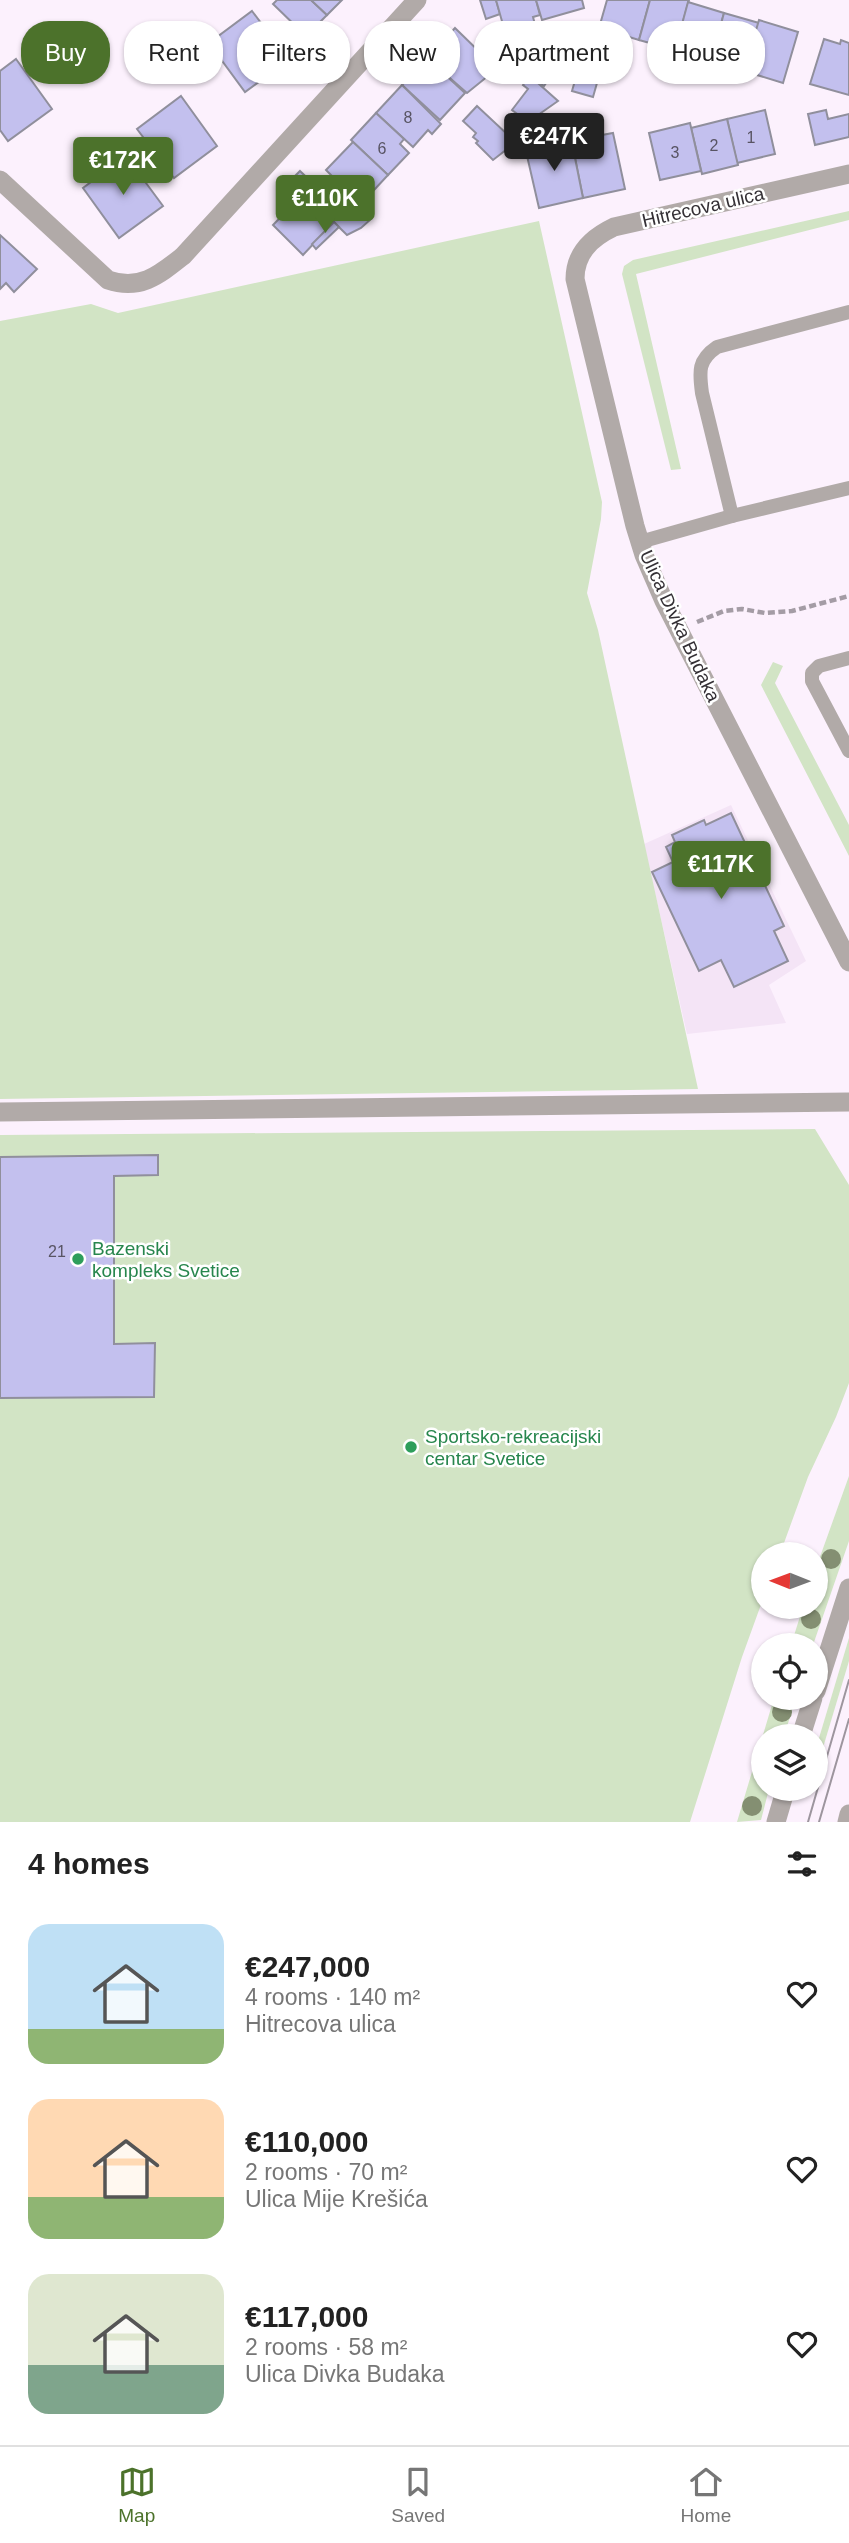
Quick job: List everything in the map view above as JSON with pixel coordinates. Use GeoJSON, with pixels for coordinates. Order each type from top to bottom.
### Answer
{"type":"FeatureCollection","features":[{"type":"Feature","properties":{"kind":"street"},"geometry":{"type":"LineString","coordinates":[[0,180],[108,280],[131,285],[147,281],[183,256],[417,0]]}},
{"type":"Feature","properties":{"kind":"street","name":"Hitrecova ulica"},"geometry":{"type":"LineString","coordinates":[[575,267],[587,245],[614,227],[849,174]]}},
{"type":"Feature","properties":{"kind":"street","name":"Ulica Divka Budaka"},"geometry":{"type":"LineString","coordinates":[[575,267],[580,301],[640,542],[664,601],[849,962]]}},
{"type":"Feature","properties":{"kind":"street"},"geometry":{"type":"LineString","coordinates":[[0,1112],[849,1102]]}},
{"type":"Feature","properties":{"kind":"street"},"geometry":{"type":"LineString","coordinates":[[828,1654],[849,1588]]}},
{"type":"Feature","properties":{"kind":"street"},"geometry":{"type":"LineString","coordinates":[[776,1822],[782,1801]]}},
{"type":"Feature","properties":{"kind":"street"},"geometry":{"type":"LineString","coordinates":[[847,1822],[849,1814]]}},
{"type":"Feature","properties":{"kind":"lane"},"geometry":{"type":"LineString","coordinates":[[732,516],[702,393],[701,365],[707,354],[717,347],[849,312]]}},
{"type":"Feature","properties":{"kind":"lane"},"geometry":{"type":"LineString","coordinates":[[640,542],[732,516],[849,488]]}},
{"type":"Feature","properties":{"kind":"lane"},"geometry":{"type":"LineString","coordinates":[[849,659],[820,666],[812,673],[812,681],[849,751]]}},
{"type":"Feature","properties":{"kind":"path"},"geometry":{"type":"LineString","coordinates":[[693,624],[724,611],[792,611],[849,596]]}},
{"type":"Feature","properties":{"kind":"shaded area"},"geometry":{"type":"Polygon","coordinates":[[[731,805],[806,961],[769,985],[786,1023],[687,1034],[644,844],[731,805]]]}},
{"type":"Feature","properties":{"kind":"green space"},"geometry":{"type":"Polygon","coordinates":[[[849,211],[849,220],[636,274],[681,469],[671,470],[622,274],[624,266],[633,260],[849,211]]]}},
{"type":"Feature","properties":{"kind":"green space"},"geometry":{"type":"Polygon","coordinates":[[[539,221],[602,502],[587,593],[598,630],[698,1089],[0,1099],[0,321],[91,304],[118,313],[539,221]]]}},
{"type":"Feature","properties":{"kind":"green space"},"geometry":{"type":"Polygon","coordinates":[[[773,662],[783,666],[775,683],[849,825],[849,856],[761,685],[773,662]]]}},
{"type":"Feature","properties":{"kind":"green space","name":"Sportsko-rekreacijski centar Svetice"},"geometry":{"type":"Polygon","coordinates":[[[815,1129],[849,1185],[849,1383],[808,1477],[784,1542],[751,1542],[751,1619],[756,1619],[690,1822],[0,1822],[0,1135],[815,1129]]]}},
{"type":"Feature","properties":{"kind":"green space"},"geometry":{"type":"Polygon","coordinates":[[[849,1476],[849,1541],[828,1602],[828,1542],[825,1542],[849,1476]]]}},
{"type":"Feature","properties":{"kind":"green space"},"geometry":{"type":"Polygon","coordinates":[[[799,1619],[822,1619],[817,1633],[795,1633],[799,1619]]]}},
{"type":"Feature","properties":{"kind":"green space"},"geometry":{"type":"Polygon","coordinates":[[[849,1638],[849,1661],[828,1731],[828,1724],[823,1724],[849,1638]]]}},
{"type":"Feature","properties":{"kind":"green space"},"geometry":{"type":"Polygon","coordinates":[[[770,1710],[792,1710],[788,1724],[766,1724],[770,1710]]]}},
{"type":"Feature","properties":{"kind":"green space"},"geometry":{"type":"Polygon","coordinates":[[[751,1775],[751,1801],[766,1801],[761,1820],[737,1822],[751,1775]]]}},
{"type":"Feature","properties":{"kind":"building"},"geometry":{"type":"Polygon","coordinates":[[[277,0],[311,0],[327,15],[321,21],[291,21],[273,4],[277,0]]]}},
{"type":"Feature","properties":{"kind":"building"},"geometry":{"type":"Polygon","coordinates":[[[311,0],[342,0],[327,15],[311,0]]]}},
{"type":"Feature","properties":{"kind":"building"},"geometry":{"type":"Polygon","coordinates":[[[480,0],[496,0],[500,14],[486,19],[480,0]]]}},
{"type":"Feature","properties":{"kind":"building"},"geometry":{"type":"Polygon","coordinates":[[[496,0],[536,0],[540,15],[533,17],[534,21],[502,21],[496,0]]]}},
{"type":"Feature","properties":{"kind":"building"},"geometry":{"type":"Polygon","coordinates":[[[536,0],[582,0],[584,8],[542,20],[536,0]]]}},
{"type":"Feature","properties":{"kind":"building"},"geometry":{"type":"Polygon","coordinates":[[[607,0],[650,0],[639,40],[633,38],[633,21],[601,21],[607,0]]]}},
{"type":"Feature","properties":{"kind":"building"},"geometry":{"type":"Polygon","coordinates":[[[650,0],[689,0],[683,21],[647,21],[647,42],[639,40],[650,0]]]}},
{"type":"Feature","properties":{"kind":"building"},"geometry":{"type":"Polygon","coordinates":[[[688,2],[724,13],[722,21],[683,21],[688,2]]]}},
{"type":"Feature","properties":{"kind":"building"},"geometry":{"type":"Polygon","coordinates":[[[252,11],[260,21],[239,21],[252,11]]]}},
{"type":"Feature","properties":{"kind":"building"},"geometry":{"type":"Polygon","coordinates":[[[724,13],[752,21],[722,21],[724,13]]]}},
{"type":"Feature","properties":{"kind":"building"},"geometry":{"type":"Polygon","coordinates":[[[237,22],[237,81],[223,62],[223,33],[237,22]]]}},
{"type":"Feature","properties":{"kind":"building"},"geometry":{"type":"Polygon","coordinates":[[[765,22],[798,32],[783,83],[765,77],[765,22]]]}},
{"type":"Feature","properties":{"kind":"building"},"geometry":{"type":"Polygon","coordinates":[[[460,33],[474,46],[474,84],[478,84],[467,93],[457,84],[460,84],[460,33]]]}},
{"type":"Feature","properties":{"kind":"building"},"geometry":{"type":"Polygon","coordinates":[[[824,39],[840,44],[841,40],[849,43],[849,95],[810,84],[824,39]]]}},
{"type":"Feature","properties":{"kind":"building"},"geometry":{"type":"Polygon","coordinates":[[[16,59],[21,66],[21,84],[34,84],[52,109],[8,141],[0,130],[0,71],[16,59]]]}},
{"type":"Feature","properties":{"kind":"building"},"geometry":{"type":"Polygon","coordinates":[[[239,84],[256,84],[245,92],[239,84]]]}},
{"type":"Feature","properties":{"kind":"building"},"geometry":{"type":"Polygon","coordinates":[[[455,84],[465,93],[440,120],[402,85],[455,84]]]}},
{"type":"Feature","properties":{"kind":"building"},"geometry":{"type":"Polygon","coordinates":[[[539,84],[558,101],[528,122],[512,110],[528,89],[523,85],[539,84]]]}},
{"type":"Feature","properties":{"kind":"building"},"geometry":{"type":"Polygon","coordinates":[[[574,84],[597,84],[593,97],[572,91],[574,84]]]}},
{"type":"Feature","properties":{"kind":"building"},"geometry":{"type":"Polygon","coordinates":[[[402,85],[441,124],[432,134],[428,130],[413,147],[376,113],[402,85]]]}},
{"type":"Feature","properties":{"kind":"building"},"geometry":{"type":"Polygon","coordinates":[[[181,96],[217,146],[174,178],[137,129],[181,96]]]}},
{"type":"Feature","properties":{"kind":"building"},"geometry":{"type":"Polygon","coordinates":[[[477,106],[507,134],[511,146],[493,160],[476,143],[478,141],[473,137],[476,133],[463,121],[477,106]]]}},
{"type":"Feature","properties":{"kind":"building"},"geometry":{"type":"Polygon","coordinates":[[[765,110],[775,154],[737,163],[727,119],[765,110]]]}},
{"type":"Feature","properties":{"kind":"building"},"geometry":{"type":"Polygon","coordinates":[[[826,110],[828,119],[849,114],[849,137],[815,145],[808,114],[826,110]]]}},
{"type":"Feature","properties":{"kind":"building"},"geometry":{"type":"Polygon","coordinates":[[[376,113],[404,139],[400,144],[409,153],[388,175],[351,140],[376,113]]]}},
{"type":"Feature","properties":{"kind":"building"},"geometry":{"type":"Polygon","coordinates":[[[727,119],[738,165],[702,174],[691,128],[727,119]]]}},
{"type":"Feature","properties":{"kind":"building"},"geometry":{"type":"Polygon","coordinates":[[[690,123],[701,171],[660,180],[649,133],[690,123]]]}},
{"type":"Feature","properties":{"kind":"building"},"geometry":{"type":"Polygon","coordinates":[[[613,133],[625,189],[583,198],[571,138],[613,133]]]}},
{"type":"Feature","properties":{"kind":"building"},"geometry":{"type":"Polygon","coordinates":[[[571,138],[583,198],[539,208],[525,147],[571,138]]]}},
{"type":"Feature","properties":{"kind":"building"},"geometry":{"type":"Polygon","coordinates":[[[353,142],[388,175],[362,203],[357,197],[352,202],[332,184],[336,180],[326,170],[353,142]]]}},
{"type":"Feature","properties":{"kind":"building"},"geometry":{"type":"Polygon","coordinates":[[[126,156],[163,206],[119,238],[83,188],[126,156]]]}},
{"type":"Feature","properties":{"kind":"building"},"geometry":{"type":"Polygon","coordinates":[[[300,171],[344,213],[354,202],[371,219],[347,235],[291,180],[300,171]]]}},
{"type":"Feature","properties":{"kind":"building"},"geometry":{"type":"Polygon","coordinates":[[[304,193],[334,222],[303,255],[273,225],[304,193]]]}},
{"type":"Feature","properties":{"kind":"building"},"geometry":{"type":"Polygon","coordinates":[[[334,222],[339,227],[316,249],[312,244],[334,222]]]}},
{"type":"Feature","properties":{"kind":"building"},"geometry":{"type":"Polygon","coordinates":[[[0,235],[37,269],[14,292],[6,283],[0,289],[0,235]]]}},
{"type":"Feature","properties":{"kind":"building"},"geometry":{"type":"Polygon","coordinates":[[[731,813],[784,926],[774,931],[788,961],[734,987],[721,960],[699,971],[652,872],[673,862],[666,847],[675,842],[672,835],[704,820],[706,825],[731,813]]]}},
{"type":"Feature","properties":{"kind":"building","name":"Bazenski kompleks Svetice"},"geometry":{"type":"Polygon","coordinates":[[[158,1155],[158,1175],[114,1176],[114,1344],[155,1343],[154,1397],[0,1398],[0,1157],[158,1155]]]}},
{"type":"Feature","properties":{"kind":"tram line"},"geometry":{"type":"LineString","coordinates":[[808,1822],[849,1680]]}},
{"type":"Feature","properties":{"kind":"tram line"},"geometry":{"type":"LineString","coordinates":[[819,1822],[849,1719]]}},
{"type":"Feature","properties":{"kind":"place","name":"Bazenski kompleks Svetice"},"geometry":{"type":"Point","coordinates":[78,1259]}},
{"type":"Feature","properties":{"kind":"place","name":"Sportsko-rekreacijski centar Svetice"},"geometry":{"type":"Point","coordinates":[411,1447]}}]}
